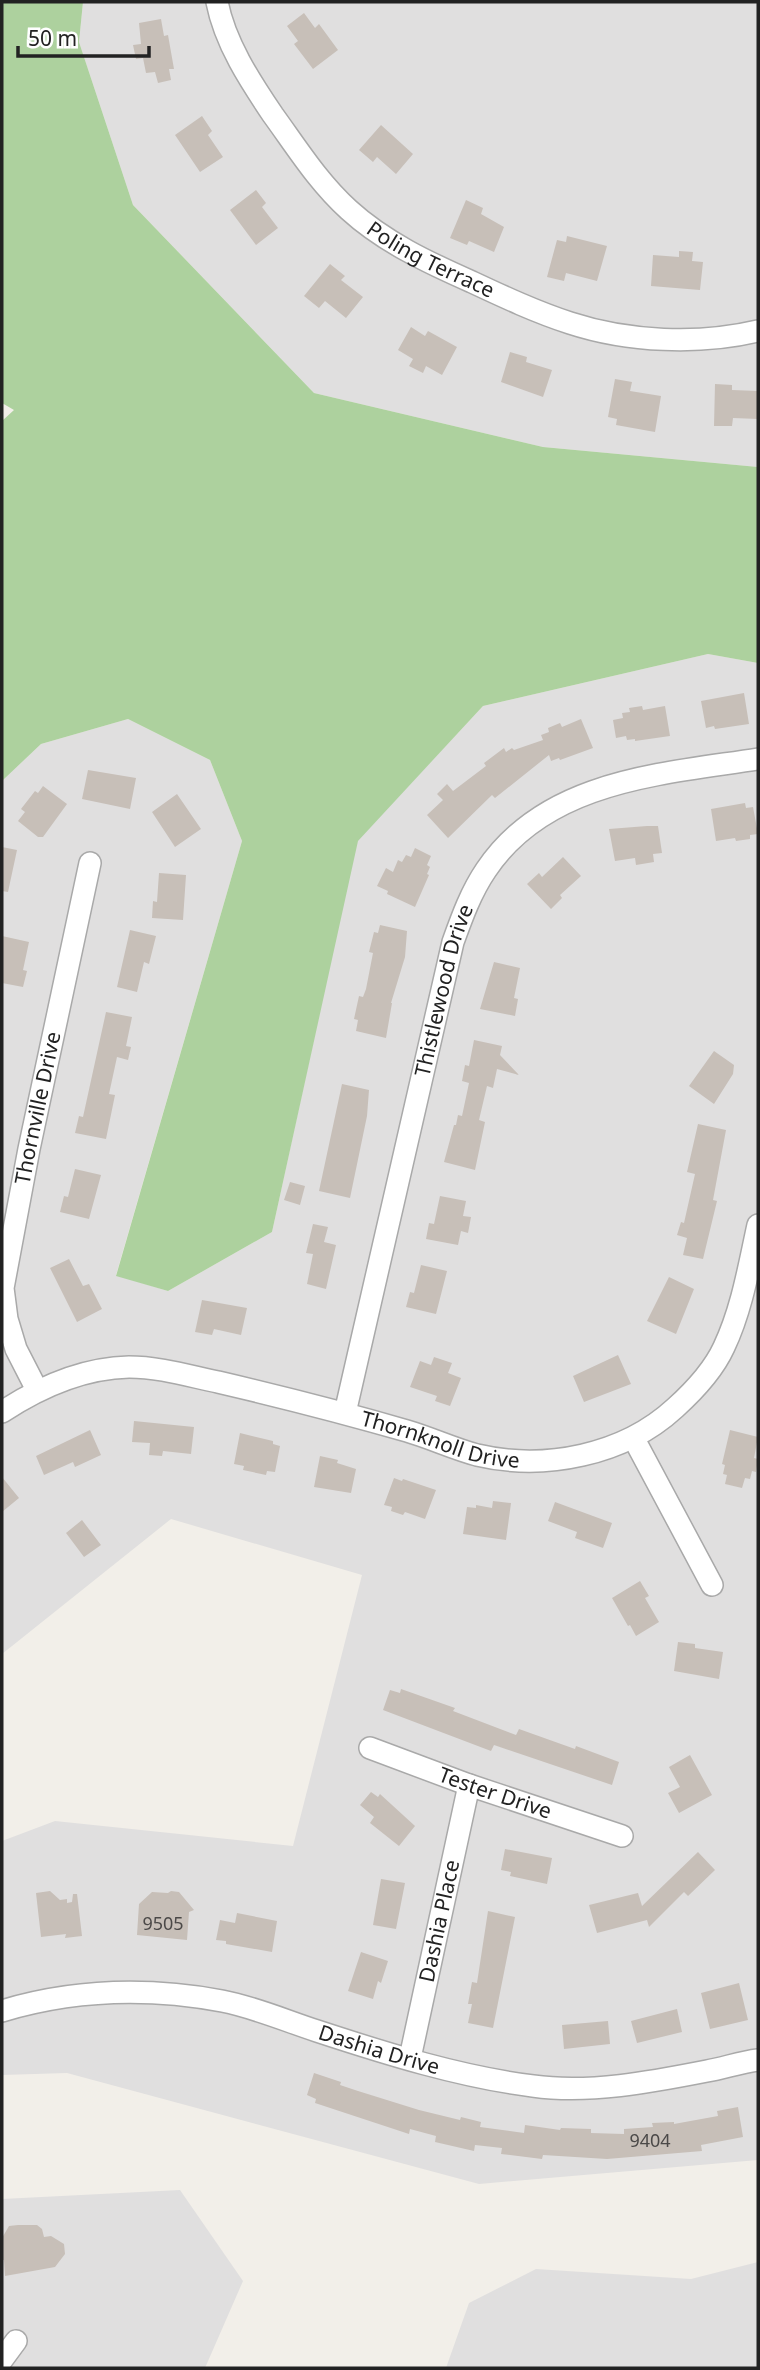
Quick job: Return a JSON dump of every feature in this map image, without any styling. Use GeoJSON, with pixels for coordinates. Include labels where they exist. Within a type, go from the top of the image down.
{"type":"FeatureCollection","features":[{"type":"Feature","properties":{"kind":"street","name":"Poling Terrace"},"geometry":{"type":"LineString","coordinates":[[217,2],[229,39],[247,73],[322,184],[351,212],[397,244],[445,270],[571,324],[601,331],[667,339],[715,338],[758,331]]}},
{"type":"Feature","properties":{"kind":"street","name":"Thistlewood Drive"},"geometry":{"type":"LineString","coordinates":[[345,1413],[453,942],[471,896],[487,868],[537,818],[561,803],[624,782],[758,759]]}},
{"type":"Feature","properties":{"kind":"street","name":"Thornville Drive"},"geometry":{"type":"LineString","coordinates":[[37,1390],[16,1349],[6,1320],[3,1288],[29,1149],[90,863]]}},
{"type":"Feature","properties":{"kind":"street","name":"Thornknoll Drive"},"geometry":{"type":"LineString","coordinates":[[2,1412],[37,1390],[71,1377],[94,1371],[131,1367],[177,1373],[345,1413],[475,1454],[537,1462],[581,1455],[634,1439],[663,1420],[711,1370],[724,1348],[735,1320],[758,1225]]}},
{"type":"Feature","properties":{"kind":"street"},"geometry":{"type":"LineString","coordinates":[[634,1439],[712,1585]]}},
{"type":"Feature","properties":{"kind":"street","name":"Tester Drive"},"geometry":{"type":"LineString","coordinates":[[370,1748],[469,1785],[622,1836]]}},
{"type":"Feature","properties":{"kind":"street","name":"Dashia Place"},"geometry":{"type":"LineString","coordinates":[[410,2058],[469,1785]]}},
{"type":"Feature","properties":{"kind":"street","name":"Dashia Drive"},"geometry":{"type":"LineString","coordinates":[[2,2011],[39,2000],[97,1992],[146,1992],[223,2001],[410,2058],[499,2081],[537,2087],[589,2087],[666,2079],[758,2060]]}},
{"type":"Feature","properties":{"kind":"street"},"geometry":{"type":"LineString","coordinates":[[2,2360],[16,2341]]}},
{"type":"Feature","properties":{"kind":"shaded area"},"geometry":{"type":"Polygon","coordinates":[[[83,2],[758,2],[758,467],[543,447],[314,393],[133,205],[79,42],[83,2]]]}},
{"type":"Feature","properties":{"kind":"shaded area"},"geometry":{"type":"Polygon","coordinates":[[[708,654],[758,663],[758,2160],[479,2184],[67,2073],[2,2075],[2,1841],[55,1821],[293,1846],[362,1575],[171,1519],[2,1654],[2,781],[41,744],[128,719],[210,760],[242,841],[116,1275],[168,1291],[272,1232],[357,841],[483,706],[708,654]]]}},
{"type":"Feature","properties":{"kind":"shaded area"},"geometry":{"type":"Polygon","coordinates":[[[180,2190],[243,2281],[205,2368],[2,2368],[2,2199],[180,2190]]]}},
{"type":"Feature","properties":{"kind":"shaded area"},"geometry":{"type":"Polygon","coordinates":[[[758,2262],[758,2368],[446,2368],[469,2303],[536,2269],[691,2279],[758,2262]]]}},
{"type":"Feature","properties":{"kind":"green space"},"geometry":{"type":"Polygon","coordinates":[[[2,2],[83,2],[79,42],[133,205],[314,393],[543,447],[758,467],[758,663],[708,654],[483,706],[358,841],[272,1232],[168,1291],[116,1276],[242,841],[210,760],[128,719],[41,744],[2,781],[2,421],[14,410],[2,403],[2,2]]]}},
{"type":"Feature","properties":{"kind":"building"},"geometry":{"type":"Polygon","coordinates":[[[304,13],[315,28],[319,24],[338,50],[313,69],[294,44],[298,41],[287,26],[304,13]]]}},
{"type":"Feature","properties":{"kind":"building"},"geometry":{"type":"Polygon","coordinates":[[[161,19],[164,36],[168,35],[174,69],[169,69],[171,80],[158,83],[155,72],[146,73],[143,58],[136,59],[133,45],[141,44],[139,23],[161,19]]]}},
{"type":"Feature","properties":{"kind":"building"},"geometry":{"type":"Polygon","coordinates":[[[202,116],[212,131],[208,135],[223,157],[200,172],[175,135],[202,116]]]}},
{"type":"Feature","properties":{"kind":"building"},"geometry":{"type":"Polygon","coordinates":[[[381,125],[413,154],[396,174],[377,157],[373,162],[359,150],[381,125]]]}},
{"type":"Feature","properties":{"kind":"building"},"geometry":{"type":"Polygon","coordinates":[[[256,190],[266,203],[262,207],[278,228],[256,245],[230,210],[256,190]]]}},
{"type":"Feature","properties":{"kind":"building"},"geometry":{"type":"Polygon","coordinates":[[[466,200],[483,208],[481,214],[504,227],[494,252],[469,241],[467,245],[450,238],[466,200]]]}},
{"type":"Feature","properties":{"kind":"building"},"geometry":{"type":"Polygon","coordinates":[[[567,236],[607,246],[597,281],[566,273],[564,281],[547,277],[557,240],[566,242],[567,236]]]}},
{"type":"Feature","properties":{"kind":"building"},"geometry":{"type":"Polygon","coordinates":[[[679,251],[693,252],[692,261],[703,262],[700,290],[651,286],[653,255],[679,257],[679,251]]]}},
{"type":"Feature","properties":{"kind":"building"},"geometry":{"type":"Polygon","coordinates":[[[330,264],[345,276],[341,280],[363,297],[346,318],[325,301],[319,308],[304,296],[330,264]]]}},
{"type":"Feature","properties":{"kind":"building"},"geometry":{"type":"Polygon","coordinates":[[[411,327],[425,336],[428,331],[457,347],[442,375],[426,366],[423,373],[409,366],[413,359],[398,350],[411,327]]]}},
{"type":"Feature","properties":{"kind":"building"},"geometry":{"type":"Polygon","coordinates":[[[510,352],[527,357],[526,362],[552,370],[543,397],[501,382],[510,352]]]}},
{"type":"Feature","properties":{"kind":"building"},"geometry":{"type":"Polygon","coordinates":[[[615,379],[632,382],[630,391],[661,396],[655,432],[616,425],[617,419],[608,417],[615,379]]]}},
{"type":"Feature","properties":{"kind":"building"},"geometry":{"type":"Polygon","coordinates":[[[715,384],[732,385],[732,390],[758,391],[758,419],[733,418],[732,426],[714,426],[715,384]]]}},
{"type":"Feature","properties":{"kind":"building"},"geometry":{"type":"Polygon","coordinates":[[[744,693],[749,724],[706,728],[701,701],[744,693]]]}},
{"type":"Feature","properties":{"kind":"building"},"geometry":{"type":"Polygon","coordinates":[[[642,706],[643,710],[665,706],[670,736],[635,741],[627,740],[626,736],[616,738],[613,720],[623,718],[622,713],[630,712],[629,708],[642,706]]]}},
{"type":"Feature","properties":{"kind":"building"},"geometry":{"type":"Polygon","coordinates":[[[581,719],[593,748],[560,760],[551,761],[549,755],[495,798],[492,795],[448,838],[427,815],[443,800],[437,794],[447,784],[453,791],[486,766],[484,763],[504,748],[506,752],[543,740],[541,735],[549,732],[548,728],[560,723],[562,727],[581,719]]]}},
{"type":"Feature","properties":{"kind":"building"},"geometry":{"type":"Polygon","coordinates":[[[88,770],[136,778],[130,809],[82,799],[88,770]]]}},
{"type":"Feature","properties":{"kind":"building"},"geometry":{"type":"Polygon","coordinates":[[[43,786],[67,804],[43,837],[38,837],[18,821],[25,812],[21,809],[35,791],[38,793],[43,786]]]}},
{"type":"Feature","properties":{"kind":"building"},"geometry":{"type":"Polygon","coordinates":[[[177,794],[201,829],[175,847],[152,812],[177,794]]]}},
{"type":"Feature","properties":{"kind":"building"},"geometry":{"type":"Polygon","coordinates":[[[745,803],[746,808],[753,807],[758,834],[750,835],[750,839],[716,841],[711,809],[745,803]]]}},
{"type":"Feature","properties":{"kind":"building"},"geometry":{"type":"Polygon","coordinates":[[[658,826],[662,853],[653,854],[654,862],[636,865],[635,858],[615,861],[609,829],[658,826]]]}},
{"type":"Feature","properties":{"kind":"building"},"geometry":{"type":"Polygon","coordinates":[[[2,847],[17,850],[8,892],[2,891],[2,847]]]}},
{"type":"Feature","properties":{"kind":"building"},"geometry":{"type":"Polygon","coordinates":[[[415,848],[431,856],[427,865],[430,867],[427,874],[429,875],[415,907],[387,894],[388,891],[377,886],[386,868],[393,872],[398,860],[402,862],[406,855],[411,857],[415,848]]]}},
{"type":"Feature","properties":{"kind":"building"},"geometry":{"type":"Polygon","coordinates":[[[563,857],[581,876],[560,895],[562,898],[551,909],[527,884],[539,873],[542,877],[563,857]]]}},
{"type":"Feature","properties":{"kind":"building"},"geometry":{"type":"Polygon","coordinates":[[[159,873],[186,875],[183,920],[152,918],[153,901],[157,902],[159,873]]]}},
{"type":"Feature","properties":{"kind":"building"},"geometry":{"type":"Polygon","coordinates":[[[380,925],[407,931],[405,957],[391,1003],[386,1038],[356,1031],[358,1020],[354,1019],[359,996],[363,997],[366,989],[373,953],[369,952],[374,932],[378,933],[380,925]]]}},
{"type":"Feature","properties":{"kind":"building"},"geometry":{"type":"Polygon","coordinates":[[[130,930],[156,936],[149,964],[144,962],[137,992],[117,987],[130,930]]]}},
{"type":"Feature","properties":{"kind":"building"},"geometry":{"type":"Polygon","coordinates":[[[2,936],[29,942],[23,970],[27,971],[23,987],[2,983],[2,936]]]}},
{"type":"Feature","properties":{"kind":"building"},"geometry":{"type":"Polygon","coordinates":[[[494,962],[520,968],[514,998],[518,999],[515,1016],[480,1009],[494,962]]]}},
{"type":"Feature","properties":{"kind":"building"},"geometry":{"type":"Polygon","coordinates":[[[106,1012],[132,1017],[126,1046],[131,1047],[128,1060],[117,1057],[109,1094],[115,1095],[106,1139],[75,1133],[79,1116],[83,1117],[106,1012]]]}},
{"type":"Feature","properties":{"kind":"building"},"geometry":{"type":"Polygon","coordinates":[[[474,1040],[502,1046],[500,1055],[519,1075],[497,1069],[493,1088],[487,1086],[479,1120],[485,1122],[475,1170],[444,1162],[454,1125],[458,1115],[462,1116],[469,1083],[462,1081],[465,1065],[469,1066],[474,1040]]]}},
{"type":"Feature","properties":{"kind":"building"},"geometry":{"type":"Polygon","coordinates":[[[714,1051],[734,1065],[733,1074],[714,1104],[689,1086],[714,1051]]]}},
{"type":"Feature","properties":{"kind":"building"},"geometry":{"type":"Polygon","coordinates":[[[342,1084],[369,1090],[367,1116],[350,1198],[319,1191],[342,1084]]]}},
{"type":"Feature","properties":{"kind":"building"},"geometry":{"type":"Polygon","coordinates":[[[698,1124],[726,1130],[713,1200],[717,1201],[703,1259],[683,1255],[687,1238],[677,1235],[681,1222],[684,1223],[695,1174],[687,1172],[698,1124]]]}},
{"type":"Feature","properties":{"kind":"building"},"geometry":{"type":"Polygon","coordinates":[[[75,1169],[101,1175],[89,1219],[60,1212],[64,1196],[68,1197],[75,1169]]]}},
{"type":"Feature","properties":{"kind":"building"},"geometry":{"type":"Polygon","coordinates":[[[290,1182],[305,1186],[300,1205],[284,1200],[290,1182]]]}},
{"type":"Feature","properties":{"kind":"building"},"geometry":{"type":"Polygon","coordinates":[[[440,1196],[466,1201],[463,1216],[471,1217],[468,1233],[461,1231],[458,1245],[426,1239],[429,1223],[434,1224],[440,1196]]]}},
{"type":"Feature","properties":{"kind":"building"},"geometry":{"type":"Polygon","coordinates":[[[313,1224],[328,1227],[324,1242],[336,1245],[326,1289],[307,1284],[313,1254],[306,1253],[313,1224]]]}},
{"type":"Feature","properties":{"kind":"building"},"geometry":{"type":"Polygon","coordinates":[[[69,1259],[83,1286],[89,1284],[102,1309],[77,1322],[50,1268],[69,1259]]]}},
{"type":"Feature","properties":{"kind":"building"},"geometry":{"type":"Polygon","coordinates":[[[421,1265],[447,1271],[436,1314],[406,1307],[410,1292],[414,1293],[421,1265]]]}},
{"type":"Feature","properties":{"kind":"building"},"geometry":{"type":"Polygon","coordinates":[[[669,1277],[694,1289],[676,1334],[647,1321],[669,1277]]]}},
{"type":"Feature","properties":{"kind":"building"},"geometry":{"type":"Polygon","coordinates":[[[202,1300],[247,1308],[241,1335],[214,1329],[212,1335],[195,1332],[202,1300]]]}},
{"type":"Feature","properties":{"kind":"building"},"geometry":{"type":"Polygon","coordinates":[[[618,1355],[631,1384],[584,1402],[573,1376],[618,1355]]]}},
{"type":"Feature","properties":{"kind":"building"},"geometry":{"type":"Polygon","coordinates":[[[434,1357],[452,1363],[448,1373],[461,1378],[450,1406],[435,1401],[437,1396],[410,1387],[420,1361],[431,1365],[434,1357]]]}},
{"type":"Feature","properties":{"kind":"building"},"geometry":{"type":"Polygon","coordinates":[[[134,1421],[194,1427],[191,1454],[163,1451],[162,1456],[149,1455],[150,1443],[132,1442],[134,1421]]]}},
{"type":"Feature","properties":{"kind":"building"},"geometry":{"type":"Polygon","coordinates":[[[90,1430],[101,1455],[75,1467],[73,1462],[44,1475],[36,1456],[90,1430]]]}},
{"type":"Feature","properties":{"kind":"building"},"geometry":{"type":"Polygon","coordinates":[[[730,1430],[758,1437],[754,1458],[758,1459],[756,1472],[752,1471],[750,1479],[745,1478],[742,1488],[725,1484],[727,1475],[723,1474],[725,1465],[722,1464],[730,1430]]]}},
{"type":"Feature","properties":{"kind":"building"},"geometry":{"type":"Polygon","coordinates":[[[240,1433],[273,1441],[273,1444],[280,1446],[275,1472],[267,1471],[266,1475],[243,1470],[244,1466],[234,1464],[240,1433]]]}},
{"type":"Feature","properties":{"kind":"building"},"geometry":{"type":"Polygon","coordinates":[[[320,1456],[338,1460],[337,1463],[356,1469],[351,1493],[314,1487],[320,1456]]]}},
{"type":"Feature","properties":{"kind":"building"},"geometry":{"type":"Polygon","coordinates":[[[2,1477],[19,1498],[2,1512],[2,1477]]]}},
{"type":"Feature","properties":{"kind":"building"},"geometry":{"type":"Polygon","coordinates":[[[394,1478],[436,1490],[425,1519],[405,1512],[403,1515],[391,1511],[392,1507],[384,1505],[394,1478]]]}},
{"type":"Feature","properties":{"kind":"building"},"geometry":{"type":"Polygon","coordinates":[[[493,1501],[511,1503],[506,1540],[463,1534],[467,1507],[476,1508],[476,1505],[492,1508],[493,1501]]]}},
{"type":"Feature","properties":{"kind":"building"},"geometry":{"type":"Polygon","coordinates":[[[555,1502],[612,1523],[603,1548],[575,1538],[577,1532],[548,1521],[555,1502]]]}},
{"type":"Feature","properties":{"kind":"building"},"geometry":{"type":"Polygon","coordinates":[[[82,1520],[101,1545],[84,1557],[66,1533],[82,1520]]]}},
{"type":"Feature","properties":{"kind":"building"},"geometry":{"type":"Polygon","coordinates":[[[640,1581],[649,1596],[645,1598],[659,1622],[636,1636],[612,1598],[640,1581]]]}},
{"type":"Feature","properties":{"kind":"building"},"geometry":{"type":"Polygon","coordinates":[[[678,1642],[695,1644],[695,1648],[723,1652],[719,1679],[674,1671],[678,1642]]]}},
{"type":"Feature","properties":{"kind":"building"},"geometry":{"type":"Polygon","coordinates":[[[401,1689],[455,1708],[453,1711],[516,1735],[519,1729],[619,1762],[612,1785],[494,1745],[491,1751],[383,1710],[390,1690],[400,1693],[401,1689]]]}},
{"type":"Feature","properties":{"kind":"building"},"geometry":{"type":"Polygon","coordinates":[[[690,1755],[712,1795],[679,1813],[668,1793],[680,1787],[669,1767],[690,1755]]]}},
{"type":"Feature","properties":{"kind":"building"},"geometry":{"type":"Polygon","coordinates":[[[371,1792],[378,1797],[380,1794],[415,1826],[399,1846],[370,1823],[374,1817],[360,1805],[371,1792]]]}},
{"type":"Feature","properties":{"kind":"building"},"geometry":{"type":"Polygon","coordinates":[[[505,1849],[552,1858],[547,1884],[510,1876],[511,1872],[501,1870],[505,1849]]]}},
{"type":"Feature","properties":{"kind":"building"},"geometry":{"type":"Polygon","coordinates":[[[698,1852],[715,1870],[688,1896],[684,1892],[649,1927],[647,1920],[597,1933],[589,1905],[638,1893],[642,1906],[698,1852]]]}},
{"type":"Feature","properties":{"kind":"building"},"geometry":{"type":"Polygon","coordinates":[[[381,1879],[405,1883],[396,1929],[373,1925],[381,1879]]]}},
{"type":"Feature","properties":{"kind":"building"},"geometry":{"type":"Polygon","coordinates":[[[50,1891],[60,1900],[67,1899],[67,1903],[72,1902],[73,1894],[77,1894],[82,1936],[65,1938],[66,1934],[41,1937],[36,1893],[50,1891]]]}},
{"type":"Feature","properties":{"kind":"building"},"geometry":{"type":"Polygon","coordinates":[[[152,1892],[179,1892],[194,1910],[189,1912],[187,1940],[137,1935],[139,1904],[152,1892]]]}},
{"type":"Feature","properties":{"kind":"building"},"geometry":{"type":"Polygon","coordinates":[[[488,1911],[515,1917],[493,2028],[468,2023],[472,2004],[468,2004],[472,1982],[477,1983],[488,1911]]]}},
{"type":"Feature","properties":{"kind":"building"},"geometry":{"type":"Polygon","coordinates":[[[237,1913],[277,1921],[272,1952],[216,1940],[220,1920],[235,1923],[237,1913]]]}},
{"type":"Feature","properties":{"kind":"building"},"geometry":{"type":"Polygon","coordinates":[[[361,1952],[388,1961],[373,1999],[348,1991],[361,1952]]]}},
{"type":"Feature","properties":{"kind":"building"},"geometry":{"type":"Polygon","coordinates":[[[739,1983],[748,2020],[710,2029],[701,1993],[739,1983]]]}},
{"type":"Feature","properties":{"kind":"building"},"geometry":{"type":"Polygon","coordinates":[[[677,2009],[682,2032],[637,2043],[631,2021],[677,2009]]]}},
{"type":"Feature","properties":{"kind":"building"},"geometry":{"type":"Polygon","coordinates":[[[608,2021],[610,2044],[564,2049],[562,2025],[608,2021]]]}},
{"type":"Feature","properties":{"kind":"building"},"geometry":{"type":"Polygon","coordinates":[[[314,2073],[341,2082],[340,2085],[419,2110],[481,2122],[480,2127],[524,2133],[525,2125],[624,2134],[624,2129],[653,2127],[652,2123],[674,2124],[718,2116],[717,2111],[738,2107],[743,2137],[701,2145],[702,2151],[607,2159],[543,2155],[542,2159],[501,2154],[502,2148],[475,2145],[474,2151],[435,2142],[436,2136],[410,2129],[409,2134],[315,2103],[316,2099],[307,2095],[314,2073]]]}},
{"type":"Feature","properties":{"kind":"building"},"geometry":{"type":"Polygon","coordinates":[[[37,2225],[42,2229],[44,2237],[51,2236],[64,2244],[65,2254],[55,2267],[5,2276],[2,2238],[9,2226],[37,2225]]]}}]}
